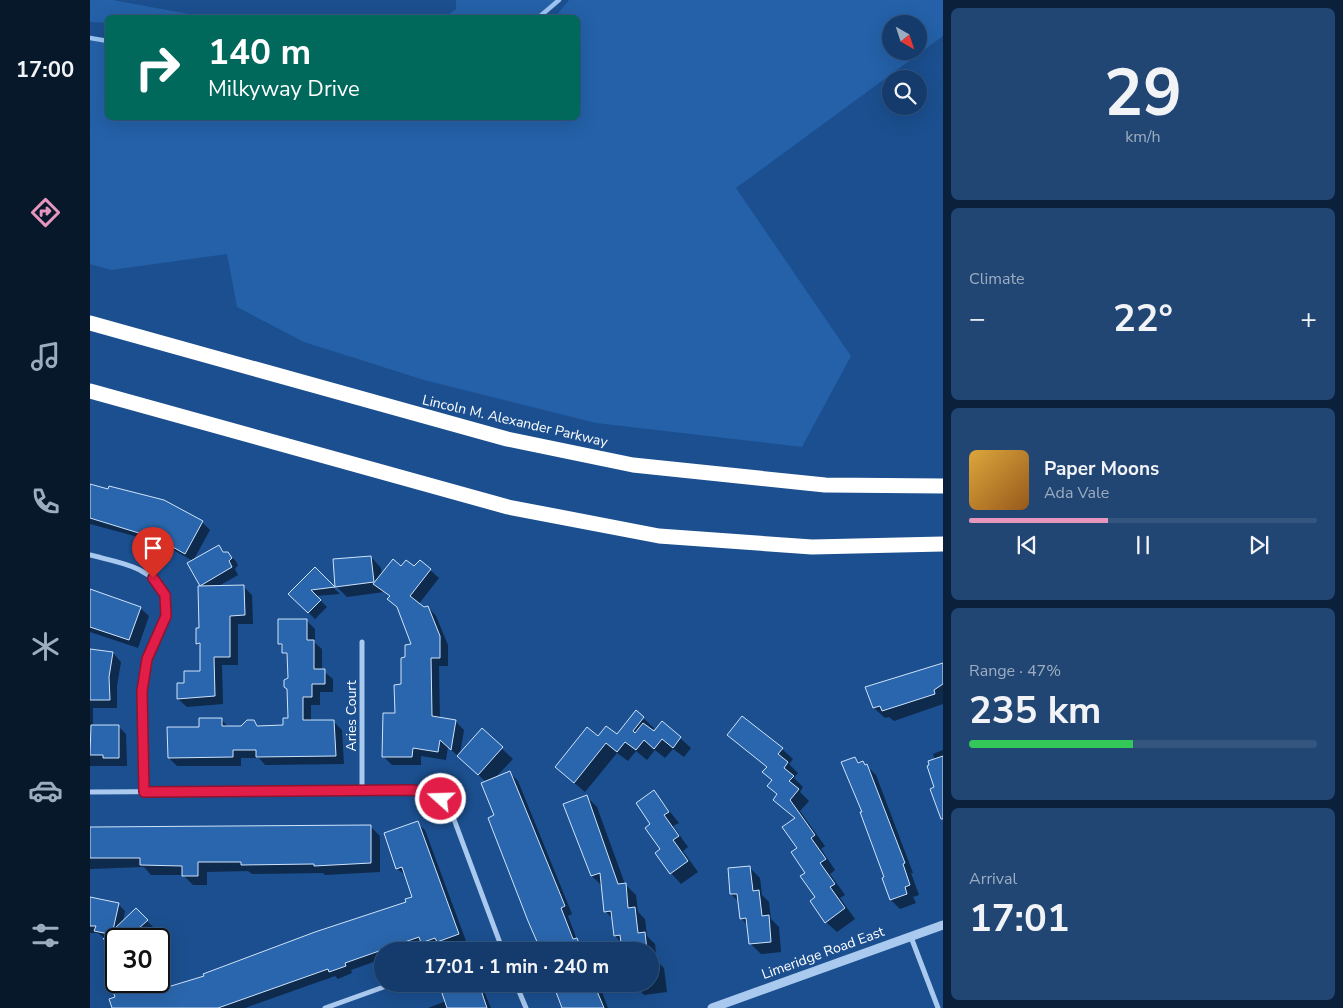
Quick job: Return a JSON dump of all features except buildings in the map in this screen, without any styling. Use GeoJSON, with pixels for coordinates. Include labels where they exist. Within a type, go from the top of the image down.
{"type":"FeatureCollection","features":[{"type":"Feature","properties":{"kind":"highway","name":"Lincoln M. Alexander Parkway"},"geometry":{"type":"LineString","coordinates":[[90,323],[507,439],[633,465],[825,485],[943,486]]}},
{"type":"Feature","properties":{"kind":"highway"},"geometry":{"type":"LineString","coordinates":[[90,391],[508,507],[659,536],[812,548],[943,544]]}},
{"type":"Feature","properties":{"kind":"street"},"geometry":{"type":"LineString","coordinates":[[90,555],[133,567],[153,578],[165,595],[166,616],[147,659],[142,691],[144,792]]}},
{"type":"Feature","properties":{"kind":"street","name":"Aries Court"},"geometry":{"type":"LineString","coordinates":[[362,642],[362,790]]}},
{"type":"Feature","properties":{"kind":"street"},"geometry":{"type":"LineString","coordinates":[[90,792],[412,790],[433,793],[449,806],[499,942]]}},
{"type":"Feature","properties":{"kind":"street","name":"Limeridge Road East"},"geometry":{"type":"LineString","coordinates":[[712,1008],[943,925]]}},
{"type":"Feature","properties":{"kind":"street"},"geometry":{"type":"LineString","coordinates":[[911,937],[938,1008]]}},
{"type":"Feature","properties":{"kind":"street"},"geometry":{"type":"LineString","coordinates":[[325,1008],[374,990]]}},
{"type":"Feature","properties":{"kind":"street"},"geometry":{"type":"LineString","coordinates":[[519,992],[526,1008]]}},
{"type":"Feature","properties":{"kind":"shaded area"},"geometry":{"type":"Polygon","coordinates":[[[90,0],[113,0],[194,15],[105,15],[105,23],[90,22],[90,0]]]}},
{"type":"Feature","properties":{"kind":"shaded area"},"geometry":{"type":"Polygon","coordinates":[[[456,0],[559,0],[540,15],[448,15],[456,9],[456,0]]]}},
{"type":"Feature","properties":{"kind":"shaded area"},"geometry":{"type":"Polygon","coordinates":[[[569,0],[943,0],[943,36],[928,47],[928,15],[882,15],[882,60],[910,60],[897,70],[882,70],[882,81],[736,188],[851,356],[802,447],[596,423],[424,380],[304,342],[237,307],[227,254],[111,270],[90,264],[90,38],[105,41],[105,120],[580,120],[580,15],[557,15],[569,0]]]}},
{"type":"Feature","properties":{"kind":"waterway"},"geometry":{"type":"LineString","coordinates":[[542,15],[559,0]]}},
{"type":"Feature","properties":{"kind":"waterway"},"geometry":{"type":"LineString","coordinates":[[90,38],[105,40]]}},
{"type":"Feature","properties":{"kind":"route"},"geometry":{"type":"LineString","coordinates":[[153,578],[165,595],[166,616],[158,630],[147,659],[142,691],[144,792],[412,790],[433,793],[441,799]]}}]}
